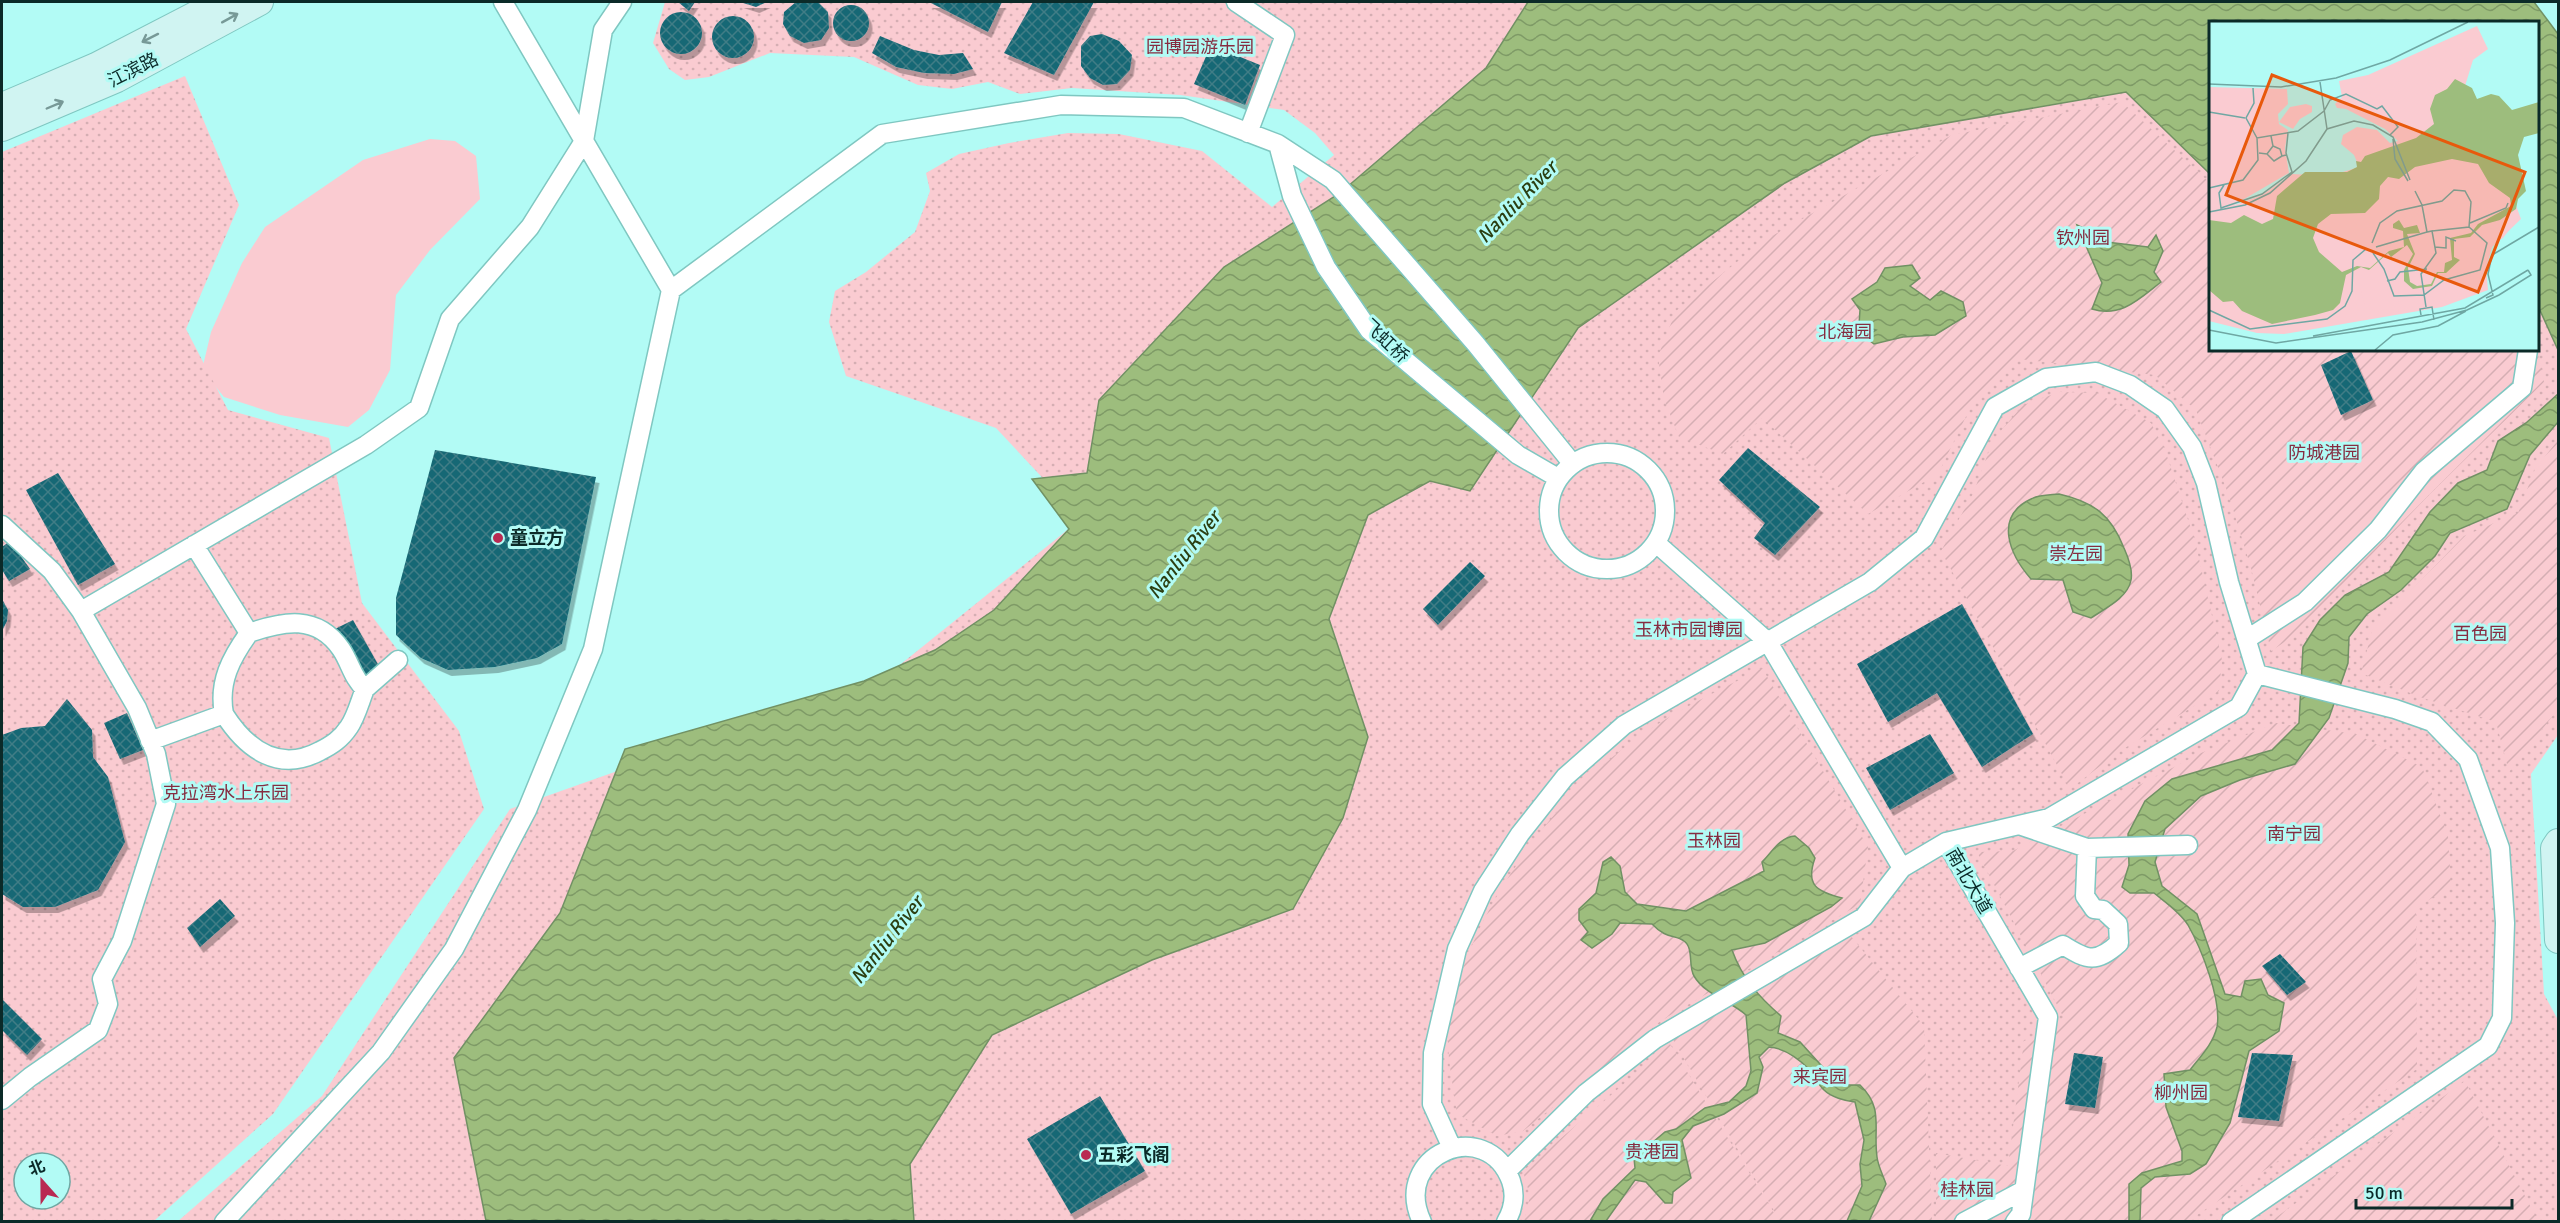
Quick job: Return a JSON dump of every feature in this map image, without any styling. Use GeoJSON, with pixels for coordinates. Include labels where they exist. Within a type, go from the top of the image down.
{"type":"FeatureCollection","features":[{"type":"Feature","properties":{"kind":"main road","name":"江滨路"},"geometry":{"type":"LineString","coordinates":[[2,106],[96,66],[220,2]]}},
{"type":"Feature","properties":{"kind":"main road","name":"江滨路"},"geometry":{"type":"LineString","coordinates":[[2,128],[117,79],[260,2]]}},
{"type":"Feature","properties":{"kind":"main road"},"geometry":{"type":"LineString","coordinates":[[2559,842],[2554,848],[2559,940]]}},
{"type":"Feature","properties":{"kind":"street"},"geometry":{"type":"LineString","coordinates":[[503,2],[670,290]]}},
{"type":"Feature","properties":{"kind":"street"},"geometry":{"type":"LineString","coordinates":[[81,611],[366,445],[419,408],[450,319],[530,227],[584,141],[603,30],[622,2]]}},
{"type":"Feature","properties":{"kind":"street"},"geometry":{"type":"LineString","coordinates":[[1236,2],[1285,35],[1248,133]]}},
{"type":"Feature","properties":{"kind":"street"},"geometry":{"type":"LineString","coordinates":[[224,1221],[381,1052],[454,949],[527,810],[593,649],[670,290],[882,134],[1061,105],[1184,108],[1278,144],[1333,180],[1474,343],[1572,464]]}},
{"type":"Feature","properties":{"kind":"street","name":"飞虹桥"},"geometry":{"type":"LineString","coordinates":[[1278,144],[1292,196],[1326,267],[1369,330],[1518,455],[1558,478]]}},
{"type":"Feature","properties":{"kind":"street"},"geometry":{"type":"LineString","coordinates":[[2247,639],[2305,602],[2378,531],[2424,471],[2522,388],[2528,351]]}},
{"type":"Feature","properties":{"kind":"street"},"geometry":{"type":"LineString","coordinates":[[1452,1148],[1432,1104],[1432,1053],[1457,949],[1483,891],[1526,826],[1565,777],[1624,726],[1870,582],[1924,538],[1995,407],[2046,378],[2096,372],[2130,385],[2165,410],[2192,447],[2206,483],[2229,582],[2257,674],[2240,707],[2049,818],[1946,842]]}},
{"type":"Feature","properties":{"kind":"street"},"geometry":{"type":"LineString","coordinates":[[1611,452],[1630,457],[1647,468],[1659,484],[1665,504],[1664,524],[1656,543],[1644,556],[1628,566],[1609,569],[1591,567],[1574,560],[1560,547],[1549,522],[1550,495],[1558,478],[1572,464],[1590,455],[1611,452]]}},
{"type":"Feature","properties":{"kind":"street"},"geometry":{"type":"LineString","coordinates":[[2,525],[52,571],[81,611],[137,708],[156,754],[166,804],[122,941],[102,979],[108,1004],[98,1030],[30,1077],[2,1100]]}},
{"type":"Feature","properties":{"kind":"street"},"geometry":{"type":"LineString","coordinates":[[1507,1171],[1586,1093],[1655,1039],[1864,917],[1902,868],[1768,642],[1656,543]]}},
{"type":"Feature","properties":{"kind":"street"},"geometry":{"type":"LineString","coordinates":[[194,545],[249,633]]}},
{"type":"Feature","properties":{"kind":"street"},"geometry":{"type":"LineString","coordinates":[[365,689],[340,648],[322,631],[299,622],[275,624],[249,633],[232,657],[225,676],[221,698],[224,714],[236,734],[261,752],[285,762],[306,758],[337,741],[350,726],[365,689],[398,660]]}},
{"type":"Feature","properties":{"kind":"street"},"geometry":{"type":"LineString","coordinates":[[2231,1221],[2488,1046],[2502,1018],[2505,923],[2500,848],[2468,759],[2432,722],[2395,709],[2257,674]]}},
{"type":"Feature","properties":{"kind":"street"},"geometry":{"type":"LineString","coordinates":[[150,741],[224,714]]}},
{"type":"Feature","properties":{"kind":"street"},"geometry":{"type":"LineString","coordinates":[[2019,825],[2087,848],[2188,845]]}},
{"type":"Feature","properties":{"kind":"street","name":"南北大道"},"geometry":{"type":"LineString","coordinates":[[1902,868],[1946,842],[2048,1017],[2021,1214],[2015,1221]]}},
{"type":"Feature","properties":{"kind":"street"},"geometry":{"type":"LineString","coordinates":[[2019,968],[2063,945],[2084,959],[2105,956],[2119,943],[2118,924],[2103,910],[2094,909],[2085,896],[2087,848]]}},
{"type":"Feature","properties":{"kind":"street"},"geometry":{"type":"LineString","coordinates":[[1422,1221],[1416,1209],[1414,1194],[1418,1178],[1426,1164],[1438,1154],[1452,1148],[1468,1147],[1484,1151],[1497,1159],[1507,1171],[1513,1187],[1513,1204],[1506,1221]]}},
{"type":"Feature","properties":{"kind":"street"},"geometry":{"type":"LineString","coordinates":[[1964,1221],[2024,1190]]}},
{"type":"Feature","properties":{"kind":"green space","name":"玉林市园博园"},"geometry":{"type":"Polygon","coordinates":[[[665,2],[2235,2],[2209,21],[2209,351],[2539,351],[2539,264],[2558,282],[2558,735],[2531,774],[2544,994],[2558,1020],[2558,1221],[177,1222],[322,1096],[510,809],[657,757],[860,697],[1081,519],[996,428],[846,376],[829,322],[835,291],[866,272],[915,232],[930,191],[926,173],[959,154],[1009,143],[1068,133],[1119,134],[1202,151],[1272,207],[1334,155],[1315,133],[1284,110],[1180,95],[1072,88],[1020,94],[988,82],[952,89],[918,85],[854,57],[770,53],[709,77],[685,80],[669,69],[653,43],[665,2]]]}},
{"type":"Feature","properties":{"kind":"green space","name":"克拉湾水上乐园"},"geometry":{"type":"Polygon","coordinates":[[[185,76],[239,205],[186,329],[228,410],[329,438],[362,603],[459,731],[484,809],[273,1114],[154,1221],[2,1222],[2,152],[185,76]]]}},
{"type":"Feature","properties":{"kind":"green space"},"geometry":{"type":"Polygon","coordinates":[[[2122,102],[2209,182],[2209,351],[2537,351],[2544,382],[2430,494],[2292,637],[2271,651],[2251,568],[2229,496],[2196,410],[2155,375],[2019,359],[1974,400],[1938,474],[1868,514],[1762,418],[1723,454],[1679,437],[1664,399],[1658,356],[1676,311],[1763,241],[1952,135],[2122,102]]]}},
{"type":"Feature","properties":{"kind":"green space"},"geometry":{"type":"Polygon","coordinates":[[[430,139],[455,141],[476,156],[480,199],[430,250],[396,295],[390,370],[369,410],[348,427],[280,415],[224,397],[202,370],[211,332],[242,263],[265,227],[363,160],[430,139]]]}},
{"type":"Feature","properties":{"kind":"green space","name":"崇左园"},"geometry":{"type":"Polygon","coordinates":[[[2060,392],[2097,393],[2151,423],[2165,450],[2195,541],[2222,660],[2219,691],[2120,751],[2070,789],[1941,551],[1973,494],[1993,440],[2023,405],[2060,392]]]}},
{"type":"Feature","properties":{"kind":"green space","name":"百色园"},"geometry":{"type":"Polygon","coordinates":[[[2558,440],[2558,709],[2509,772],[2496,722],[2420,697],[2361,673],[2372,631],[2464,536],[2518,513],[2535,469],[2558,440]]]}},
{"type":"Feature","properties":{"kind":"green space","name":"玉林园"},"geometry":{"type":"Polygon","coordinates":[[[1762,668],[1868,847],[1860,904],[1662,1020],[1523,1131],[1497,1136],[1457,1114],[1448,1043],[1454,999],[1464,965],[1478,932],[1494,901],[1527,849],[1565,802],[1608,761],[1632,742],[1683,709],[1762,668]]]}},
{"type":"Feature","properties":{"kind":"green space"},"geometry":{"type":"Polygon","coordinates":[[[2276,723],[2356,734],[2422,767],[2448,836],[2451,886],[2416,908],[2417,1069],[2188,1221],[1936,1221],[1936,1153],[2008,1166],[2024,1041],[2066,1022],[1977,852],[2013,851],[2201,753],[2276,723]]]}},
{"type":"Feature","properties":{"kind":"green space","name":"来宾园"},"geometry":{"type":"Polygon","coordinates":[[[1850,935],[1924,1026],[1932,1221],[1780,1221],[1672,1038],[1850,935]]]}},
{"type":"Feature","properties":{"kind":"green space","name":"贵港园"},"geometry":{"type":"Polygon","coordinates":[[[1670,1044],[1779,1221],[1524,1221],[1530,1196],[1523,1171],[1670,1044]]]}},
{"type":"Feature","properties":{"kind":"green space"},"geometry":{"type":"Polygon","coordinates":[[[2465,1081],[2538,1221],[2271,1221],[2465,1081]]]}},
{"type":"Feature","properties":{"kind":"water","name":"Nanliu River"},"geometry":{"type":"Polygon","coordinates":[[[1528,2],[2534,2],[2558,34],[2558,350],[2539,308],[2539,21],[2209,21],[2209,173],[2126,92],[1871,136],[1785,183],[1578,328],[1470,491],[1430,481],[1368,515],[1329,619],[1368,737],[1343,818],[1293,909],[1152,960],[992,1035],[910,1164],[914,1221],[486,1221],[454,1058],[560,913],[625,749],[864,681],[935,650],[994,610],[1069,529],[1032,479],[1087,473],[1099,400],[1224,267],[1340,193],[1486,68],[1528,2]]]}},
{"type":"Feature","properties":{"kind":"water"},"geometry":{"type":"Polygon","coordinates":[[[2077,225],[2095,234],[2098,241],[2148,247],[2156,235],[2163,251],[2154,272],[2161,282],[2121,309],[2102,311],[2092,309],[2102,283],[2077,225]]]}},
{"type":"Feature","properties":{"kind":"water"},"geometry":{"type":"Polygon","coordinates":[[[1912,265],[1920,278],[1910,286],[1930,300],[1941,291],[1963,302],[1966,316],[1935,335],[1903,337],[1874,344],[1865,337],[1876,330],[1859,325],[1860,310],[1852,299],[1877,282],[1885,268],[1912,265]]]}},
{"type":"Feature","properties":{"kind":"water"},"geometry":{"type":"Polygon","coordinates":[[[2558,394],[2558,422],[2530,455],[2507,509],[2450,533],[2435,556],[2401,590],[2367,614],[2349,637],[2348,663],[2329,718],[2295,764],[2240,780],[2201,796],[2165,829],[2155,862],[2162,886],[2197,914],[2225,994],[2241,997],[2245,981],[2261,979],[2268,995],[2284,1003],[2279,1031],[2249,1051],[2230,1123],[2206,1164],[2190,1174],[2155,1177],[2141,1188],[2140,1221],[2129,1221],[2129,1184],[2142,1173],[2182,1161],[2182,1151],[2166,1107],[2164,1074],[2190,1070],[2212,1039],[2217,1027],[2218,1016],[2209,974],[2199,947],[2185,920],[2154,893],[2130,893],[2122,887],[2129,865],[2128,834],[2145,801],[2172,779],[2272,750],[2299,723],[2303,647],[2320,620],[2345,595],[2389,572],[2430,512],[2458,483],[2487,470],[2498,441],[2526,423],[2558,394]]]}},
{"type":"Feature","properties":{"kind":"water"},"geometry":{"type":"Polygon","coordinates":[[[2059,494],[2082,501],[2100,512],[2119,537],[2130,564],[2131,580],[2125,592],[2115,602],[2091,618],[2073,612],[2063,580],[2031,579],[2017,559],[2009,537],[2012,516],[2019,507],[2034,498],[2059,494]]]}},
{"type":"Feature","properties":{"kind":"water"},"geometry":{"type":"Polygon","coordinates":[[[1795,836],[1809,848],[1815,858],[1811,875],[1815,886],[1826,893],[1842,898],[1831,907],[1765,943],[1732,950],[1752,986],[1781,1016],[1778,1033],[1800,1042],[1839,1085],[1860,1085],[1872,1102],[1876,1118],[1878,1160],[1886,1184],[1869,1221],[1847,1221],[1862,1186],[1860,1164],[1864,1140],[1855,1102],[1838,1098],[1827,1092],[1801,1062],[1786,1052],[1769,1047],[1759,1057],[1763,1067],[1757,1093],[1724,1114],[1693,1126],[1682,1140],[1691,1178],[1673,1192],[1672,1203],[1665,1203],[1646,1182],[1635,1180],[1606,1221],[1590,1221],[1603,1199],[1635,1168],[1634,1158],[1665,1132],[1676,1129],[1705,1108],[1729,1102],[1746,1086],[1751,1071],[1746,1015],[1699,983],[1692,972],[1689,948],[1684,941],[1666,935],[1652,924],[1620,923],[1612,934],[1592,948],[1581,940],[1588,932],[1579,920],[1579,909],[1596,893],[1603,862],[1611,857],[1620,866],[1625,892],[1637,904],[1686,911],[1764,871],[1762,862],[1781,842],[1795,836]]]}},
{"type":"Feature","properties":{"kind":"building"},"geometry":{"type":"Polygon","coordinates":[[[678,2],[695,2],[689,11],[678,2]]]}},
{"type":"Feature","properties":{"kind":"building"},"geometry":{"type":"Polygon","coordinates":[[[740,2],[767,2],[756,7],[740,2]]]}},
{"type":"Feature","properties":{"kind":"building"},"geometry":{"type":"Polygon","coordinates":[[[796,2],[818,2],[828,12],[829,28],[821,40],[804,43],[790,36],[783,24],[784,12],[796,2]]]}},
{"type":"Feature","properties":{"kind":"building"},"geometry":{"type":"Polygon","coordinates":[[[929,2],[1002,2],[988,32],[929,2]]]}},
{"type":"Feature","properties":{"kind":"building"},"geometry":{"type":"Polygon","coordinates":[[[1033,2],[1094,2],[1054,75],[1004,53],[1033,2]]]}},
{"type":"Feature","properties":{"kind":"building"},"geometry":{"type":"Polygon","coordinates":[[[851,5],[864,10],[869,23],[864,36],[851,41],[838,36],[833,23],[838,10],[851,5]]]}},
{"type":"Feature","properties":{"kind":"building"},"geometry":{"type":"Polygon","coordinates":[[[681,12],[696,18],[702,33],[696,48],[681,54],[666,48],[660,33],[666,18],[681,12]]]}},
{"type":"Feature","properties":{"kind":"building"},"geometry":{"type":"Polygon","coordinates":[[[733,16],[741,17],[748,22],[753,29],[753,45],[748,52],[741,57],[733,58],[725,57],[718,52],[713,45],[712,37],[713,29],[718,22],[725,17],[733,16]]]}},
{"type":"Feature","properties":{"kind":"building"},"geometry":{"type":"Polygon","coordinates":[[[1102,34],[1119,41],[1132,55],[1130,70],[1117,84],[1103,85],[1090,78],[1081,66],[1081,46],[1090,36],[1102,34]]]}},
{"type":"Feature","properties":{"kind":"building"},"geometry":{"type":"Polygon","coordinates":[[[880,36],[914,50],[939,55],[963,53],[973,69],[954,74],[924,73],[896,67],[872,53],[880,36]]]}},
{"type":"Feature","properties":{"kind":"building"},"geometry":{"type":"Polygon","coordinates":[[[1211,45],[1260,65],[1245,105],[1194,84],[1211,45]]]}},
{"type":"Feature","properties":{"kind":"building"},"geometry":{"type":"Polygon","coordinates":[[[2351,351],[2373,400],[2341,415],[2321,365],[2351,351]]]}},
{"type":"Feature","properties":{"kind":"building"},"geometry":{"type":"Polygon","coordinates":[[[1748,448],[1820,507],[1775,555],[1754,538],[1765,523],[1719,480],[1748,448]]]}},
{"type":"Feature","properties":{"kind":"building","name":"童立方"},"geometry":{"type":"Polygon","coordinates":[[[435,450],[596,477],[562,644],[537,658],[495,667],[448,670],[421,658],[396,635],[396,598],[435,450]]]}},
{"type":"Feature","properties":{"kind":"building"},"geometry":{"type":"Polygon","coordinates":[[[58,473],[115,564],[78,585],[26,490],[58,473]]]}},
{"type":"Feature","properties":{"kind":"building"},"geometry":{"type":"Polygon","coordinates":[[[10,541],[30,569],[9,581],[2,570],[2,547],[10,541]]]}},
{"type":"Feature","properties":{"kind":"building"},"geometry":{"type":"Polygon","coordinates":[[[1470,562],[1485,576],[1438,625],[1423,609],[1470,562]]]}},
{"type":"Feature","properties":{"kind":"building"},"geometry":{"type":"Polygon","coordinates":[[[2,599],[8,610],[7,621],[2,631],[2,599]]]}},
{"type":"Feature","properties":{"kind":"building"},"geometry":{"type":"Polygon","coordinates":[[[1962,604],[2033,734],[1982,767],[1937,693],[1888,722],[1857,664],[1962,604]]]}},
{"type":"Feature","properties":{"kind":"building"},"geometry":{"type":"Polygon","coordinates":[[[353,620],[380,668],[360,680],[335,629],[353,620]]]}},
{"type":"Feature","properties":{"kind":"building"},"geometry":{"type":"Polygon","coordinates":[[[67,699],[92,730],[93,757],[108,777],[125,842],[98,890],[55,907],[23,907],[2,894],[2,735],[21,728],[45,726],[67,699]]]}},
{"type":"Feature","properties":{"kind":"building"},"geometry":{"type":"Polygon","coordinates":[[[127,713],[143,750],[120,759],[104,723],[127,713]]]}},
{"type":"Feature","properties":{"kind":"building"},"geometry":{"type":"Polygon","coordinates":[[[1930,734],[1954,773],[1890,810],[1866,768],[1930,734]]]}},
{"type":"Feature","properties":{"kind":"building"},"geometry":{"type":"Polygon","coordinates":[[[220,899],[235,916],[200,947],[187,928],[220,899]]]}},
{"type":"Feature","properties":{"kind":"building"},"geometry":{"type":"Polygon","coordinates":[[[2280,954],[2306,982],[2287,995],[2262,966],[2280,954]]]}},
{"type":"Feature","properties":{"kind":"building"},"geometry":{"type":"Polygon","coordinates":[[[2,999],[42,1039],[27,1055],[2,1030],[2,999]]]}},
{"type":"Feature","properties":{"kind":"building"},"geometry":{"type":"Polygon","coordinates":[[[2074,1053],[2103,1057],[2095,1108],[2065,1104],[2074,1053]]]}},
{"type":"Feature","properties":{"kind":"building"},"geometry":{"type":"Polygon","coordinates":[[[2252,1053],[2293,1055],[2279,1121],[2238,1117],[2252,1053]]]}},
{"type":"Feature","properties":{"kind":"building","name":"五彩飞阁"},"geometry":{"type":"Polygon","coordinates":[[[1100,1096],[1145,1171],[1071,1214],[1027,1139],[1100,1096]]]}},
{"type":"Feature","properties":{"kind":"place","name":"童立方"},"geometry":{"type":"Point","coordinates":[498,538]}},
{"type":"Feature","properties":{"kind":"place","name":"五彩飞阁"},"geometry":{"type":"Point","coordinates":[1086,1155]}},
{"type":"Feature","properties":{"kind":"park label","name":"园博园游乐园"},"geometry":{"type":"Point","coordinates":[1200,47]}},
{"type":"Feature","properties":{"kind":"park label","name":"钦州园"},"geometry":{"type":"Point","coordinates":[2083,238]}},
{"type":"Feature","properties":{"kind":"park label","name":"北海园"},"geometry":{"type":"Point","coordinates":[1845,332]}},
{"type":"Feature","properties":{"kind":"park label","name":"防城港园"},"geometry":{"type":"Point","coordinates":[2324,453]}},
{"type":"Feature","properties":{"kind":"park label","name":"南宁园"},"geometry":{"type":"Point","coordinates":[2294,834]}},
{"type":"Feature","properties":{"kind":"park label","name":"柳州园"},"geometry":{"type":"Point","coordinates":[2181,1093]}},
{"type":"Feature","properties":{"kind":"park label","name":"桂林园"},"geometry":{"type":"Point","coordinates":[1967,1190]}}]}
